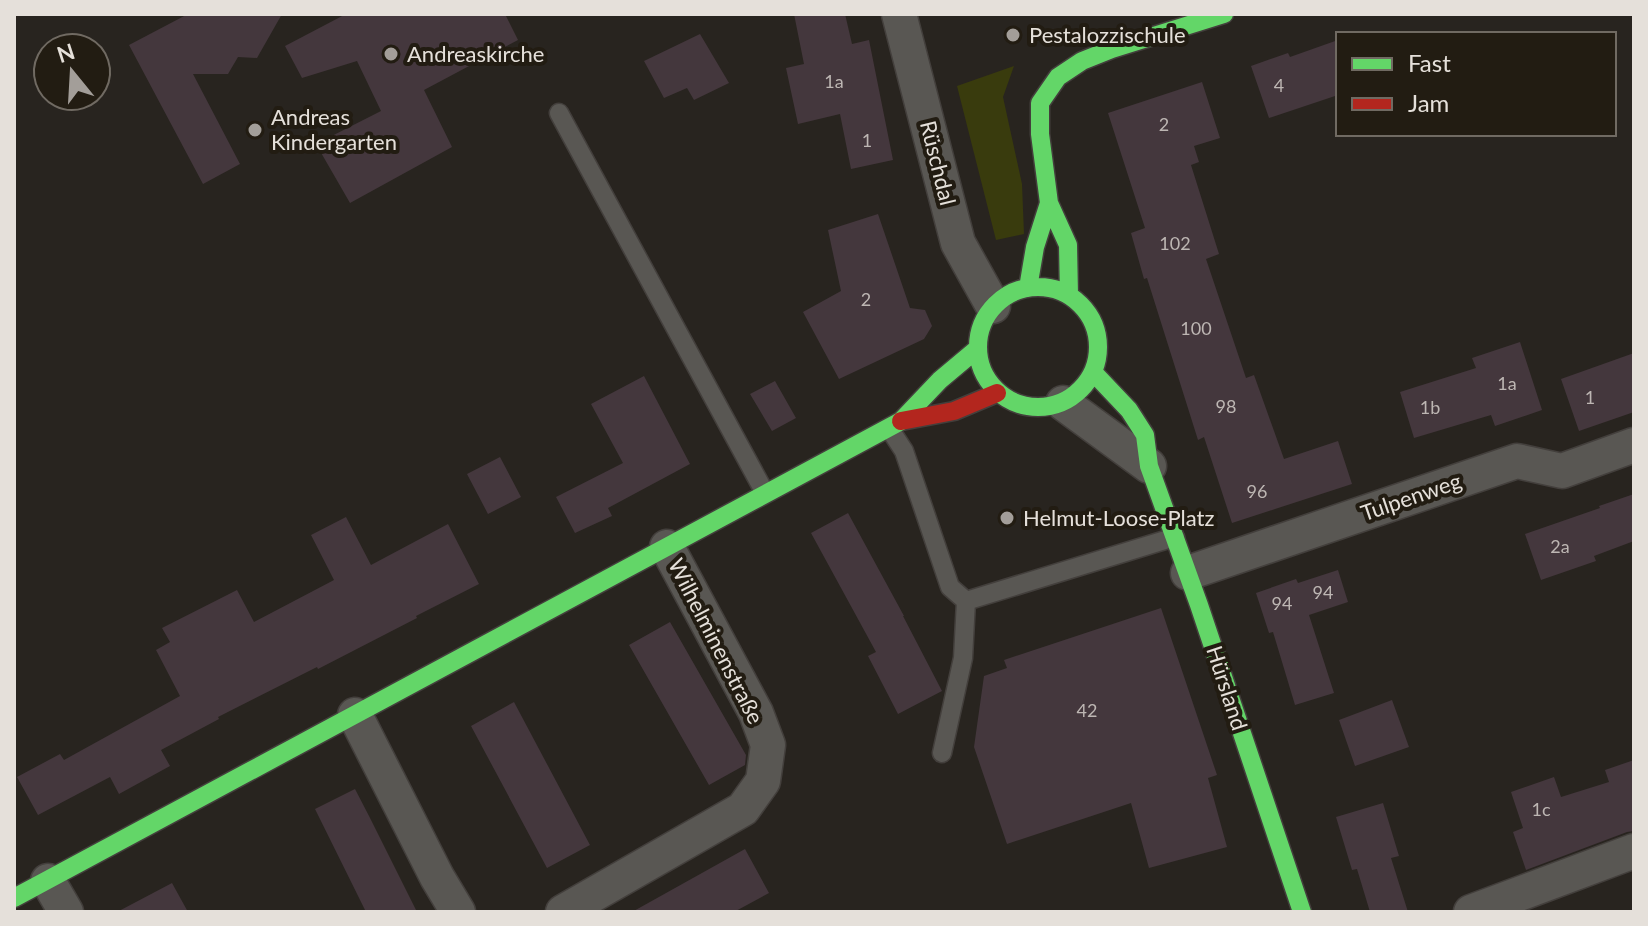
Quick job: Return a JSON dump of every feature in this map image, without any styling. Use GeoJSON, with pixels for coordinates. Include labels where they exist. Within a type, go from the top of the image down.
{"type":"FeatureCollection","features":[{"type":"Feature","properties":{"kind":"street","name":"Rüschdal"},"geometry":{"type":"LineString","coordinates":[[899,14],[958,243],[993,306]]}},
{"type":"Feature","properties":{"kind":"street"},"geometry":{"type":"LineString","coordinates":[[1069,295],[1068,245],[1049,203],[1040,134],[1040,103],[1058,77],[1082,61],[1224,14]]}},
{"type":"Feature","properties":{"kind":"street"},"geometry":{"type":"LineString","coordinates":[[1028,288],[1035,247],[1049,203]]}},
{"type":"Feature","properties":{"kind":"street"},"geometry":{"type":"LineString","coordinates":[[1042,287],[1069,295],[1090,316],[1096,329],[1097,358],[1085,385],[1063,403],[1046,408],[1012,402],[997,393],[986,380],[977,349],[978,333],[993,306],[1009,294],[1028,288],[1042,287]]}},
{"type":"Feature","properties":{"kind":"street","name":"Wilhelminenstraße"},"geometry":{"type":"LineString","coordinates":[[14,898],[895,424],[977,349]]}},
{"type":"Feature","properties":{"kind":"street","name":"Hürsland"},"geometry":{"type":"LineString","coordinates":[[1093,372],[1129,410],[1145,435],[1149,466],[1302,912]]}},
{"type":"Feature","properties":{"kind":"street","name":"Wilhelminenstraße"},"geometry":{"type":"LineString","coordinates":[[895,424],[954,411],[997,393]]}},
{"type":"Feature","properties":{"kind":"street"},"geometry":{"type":"LineString","coordinates":[[1063,403],[1149,466]]}},
{"type":"Feature","properties":{"kind":"street","name":"Tulpenweg"},"geometry":{"type":"LineString","coordinates":[[1188,573],[1517,461],[1562,471],[1634,445]]}},
{"type":"Feature","properties":{"kind":"street","name":"Wilhelminenstraße"},"geometry":{"type":"LineString","coordinates":[[563,912],[743,809],[763,781],[768,745],[756,713],[667,547]]}},
{"type":"Feature","properties":{"kind":"street"},"geometry":{"type":"LineString","coordinates":[[355,715],[458,912]]}},
{"type":"Feature","properties":{"kind":"street"},"geometry":{"type":"LineString","coordinates":[[1471,912],[1634,851]]}},
{"type":"Feature","properties":{"kind":"street"},"geometry":{"type":"LineString","coordinates":[[48,881],[66,912]]}},
{"type":"Feature","properties":{"kind":"lane"},"geometry":{"type":"LineString","coordinates":[[559,113],[766,494]]}},
{"type":"Feature","properties":{"kind":"lane"},"geometry":{"type":"LineString","coordinates":[[895,424],[950,587],[966,601]]}},
{"type":"Feature","properties":{"kind":"lane"},"geometry":{"type":"LineString","coordinates":[[966,601],[1175,537]]}},
{"type":"Feature","properties":{"kind":"lane"},"geometry":{"type":"LineString","coordinates":[[942,753],[963,658],[966,601]]}},
{"type":"Feature","properties":{"kind":"shaded area"},"geometry":{"type":"Polygon","coordinates":[[[1014,66],[1003,97],[1022,184],[1024,234],[996,240],[957,86],[1014,66]]]}},
{"type":"Feature","properties":{"kind":"building"},"geometry":{"type":"Polygon","coordinates":[[[188,14],[282,14],[257,58],[238,57],[228,74],[193,74],[240,164],[203,184],[129,45],[188,14]]]}},
{"type":"Feature","properties":{"kind":"building","name":"Andreaskirche"},"geometry":{"type":"Polygon","coordinates":[[[346,14],[505,14],[518,40],[424,90],[452,147],[350,203],[316,144],[381,111],[357,61],[302,78],[285,46],[346,14]]]}},
{"type":"Feature","properties":{"kind":"building"},"geometry":{"type":"Polygon","coordinates":[[[794,14],[845,14],[852,44],[869,40],[893,160],[851,169],[840,114],[798,124],[786,68],[804,64],[794,14]]]}},
{"type":"Feature","properties":{"kind":"building"},"geometry":{"type":"Polygon","coordinates":[[[700,34],[729,83],[694,100],[687,88],[664,98],[644,61],[700,34]]]}},
{"type":"Feature","properties":{"kind":"building"},"geometry":{"type":"Polygon","coordinates":[[[1336,41],[1336,96],[1269,118],[1251,66],[1288,53],[1290,57],[1336,41]]]}},
{"type":"Feature","properties":{"kind":"building"},"geometry":{"type":"Polygon","coordinates":[[[1202,82],[1220,138],[1194,146],[1199,162],[1191,165],[1219,254],[1206,259],[1246,378],[1254,375],[1284,459],[1338,441],[1352,484],[1232,523],[1204,437],[1198,440],[1147,278],[1144,279],[1131,233],[1145,228],[1108,113],[1202,82]]]}},
{"type":"Feature","properties":{"kind":"building"},"geometry":{"type":"Polygon","coordinates":[[[878,214],[910,308],[925,310],[932,326],[924,339],[839,379],[803,312],[841,291],[828,230],[878,214]]]}},
{"type":"Feature","properties":{"kind":"building"},"geometry":{"type":"Polygon","coordinates":[[[1520,342],[1542,410],[1495,426],[1491,415],[1414,438],[1400,392],[1476,368],[1472,358],[1520,342]]]}},
{"type":"Feature","properties":{"kind":"building"},"geometry":{"type":"Polygon","coordinates":[[[1634,353],[1634,412],[1579,431],[1561,379],[1634,353]]]}},
{"type":"Feature","properties":{"kind":"building"},"geometry":{"type":"Polygon","coordinates":[[[644,376],[690,464],[608,508],[612,516],[575,533],[556,497],[623,463],[591,404],[644,376]]]}},
{"type":"Feature","properties":{"kind":"building"},"geometry":{"type":"Polygon","coordinates":[[[775,381],[796,418],[772,431],[750,394],[775,381]]]}},
{"type":"Feature","properties":{"kind":"building"},"geometry":{"type":"Polygon","coordinates":[[[500,457],[521,497],[488,514],[467,474],[500,457]]]}},
{"type":"Feature","properties":{"kind":"building"},"geometry":{"type":"Polygon","coordinates":[[[1634,494],[1634,541],[1594,556],[1596,561],[1541,580],[1525,534],[1634,494]]]}},
{"type":"Feature","properties":{"kind":"building"},"geometry":{"type":"Polygon","coordinates":[[[848,513],[942,691],[898,714],[868,656],[876,652],[811,533],[848,513]]]}},
{"type":"Feature","properties":{"kind":"building"},"geometry":{"type":"Polygon","coordinates":[[[346,517],[371,565],[448,524],[479,584],[318,669],[218,717],[161,750],[170,766],[119,794],[110,777],[38,815],[17,777],[60,754],[64,760],[180,696],[156,650],[170,642],[162,628],[237,590],[254,622],[334,580],[311,535],[346,517]]]}},
{"type":"Feature","properties":{"kind":"building"},"geometry":{"type":"Polygon","coordinates":[[[1338,570],[1348,602],[1309,615],[1334,693],[1295,705],[1273,632],[1269,633],[1256,593],[1296,579],[1298,583],[1338,570]]]}},
{"type":"Feature","properties":{"kind":"building"},"geometry":{"type":"Polygon","coordinates":[[[1161,608],[1217,775],[1208,778],[1227,847],[1149,868],[1131,803],[1007,844],[974,747],[984,676],[1007,668],[1004,660],[1161,608]]]}},
{"type":"Feature","properties":{"kind":"building"},"geometry":{"type":"Polygon","coordinates":[[[670,622],[746,755],[745,765],[709,785],[629,645],[670,622]]]}},
{"type":"Feature","properties":{"kind":"building"},"geometry":{"type":"Polygon","coordinates":[[[1392,700],[1409,747],[1355,766],[1339,720],[1392,700]]]}},
{"type":"Feature","properties":{"kind":"building"},"geometry":{"type":"Polygon","coordinates":[[[514,702],[590,845],[547,868],[471,726],[514,702]]]}},
{"type":"Feature","properties":{"kind":"building"},"geometry":{"type":"Polygon","coordinates":[[[1634,760],[1634,831],[1526,870],[1513,832],[1523,828],[1511,792],[1554,777],[1561,797],[1609,782],[1605,770],[1634,760]]]}},
{"type":"Feature","properties":{"kind":"building"},"geometry":{"type":"Polygon","coordinates":[[[355,789],[417,912],[366,912],[315,809],[355,789]]]}},
{"type":"Feature","properties":{"kind":"building"},"geometry":{"type":"Polygon","coordinates":[[[1383,803],[1399,856],[1391,858],[1408,912],[1370,912],[1357,869],[1352,870],[1336,817],[1383,803]]]}},
{"type":"Feature","properties":{"kind":"building"},"geometry":{"type":"Polygon","coordinates":[[[745,849],[769,893],[734,912],[632,912],[745,849]]]}},
{"type":"Feature","properties":{"kind":"building"},"geometry":{"type":"Polygon","coordinates":[[[172,883],[188,912],[117,912],[172,883]]]}},
{"type":"Feature","properties":{"kind":"traffic: fast"},"geometry":{"type":"LineString","coordinates":[[1069,295],[1068,245],[1049,203],[1040,134],[1040,103],[1058,77],[1082,61],[1224,14]]}},
{"type":"Feature","properties":{"kind":"traffic: fast"},"geometry":{"type":"LineString","coordinates":[[1028,288],[1035,247],[1049,203]]}},
{"type":"Feature","properties":{"kind":"traffic: fast"},"geometry":{"type":"LineString","coordinates":[[1038,287],[1061,291],[1081,304],[1094,324],[1098,347],[1094,370],[1081,390],[1061,403],[1038,407],[1015,403],[995,390],[982,370],[978,347],[982,324],[995,304],[1015,291],[1038,287]]}},
{"type":"Feature","properties":{"kind":"traffic: fast"},"geometry":{"type":"LineString","coordinates":[[14,898],[901,421],[940,380],[977,349]]}},
{"type":"Feature","properties":{"kind":"traffic: fast"},"geometry":{"type":"LineString","coordinates":[[1093,372],[1129,410],[1145,435],[1149,466],[1302,912]]}},
{"type":"Feature","properties":{"kind":"traffic: jam"},"geometry":{"type":"LineString","coordinates":[[901,421],[954,411],[997,393]]}},
{"type":"Feature","properties":{"kind":"place","name":"Pestalozzischule"},"geometry":{"type":"Point","coordinates":[1013,35]}},
{"type":"Feature","properties":{"kind":"place","name":"Andreaskirche"},"geometry":{"type":"Point","coordinates":[391,54]}},
{"type":"Feature","properties":{"kind":"place","name":"Andreas Kindergarten"},"geometry":{"type":"Point","coordinates":[255,130]}},
{"type":"Feature","properties":{"kind":"place","name":"Helmut-Loose-Platz"},"geometry":{"type":"Point","coordinates":[1007,518]}}]}
